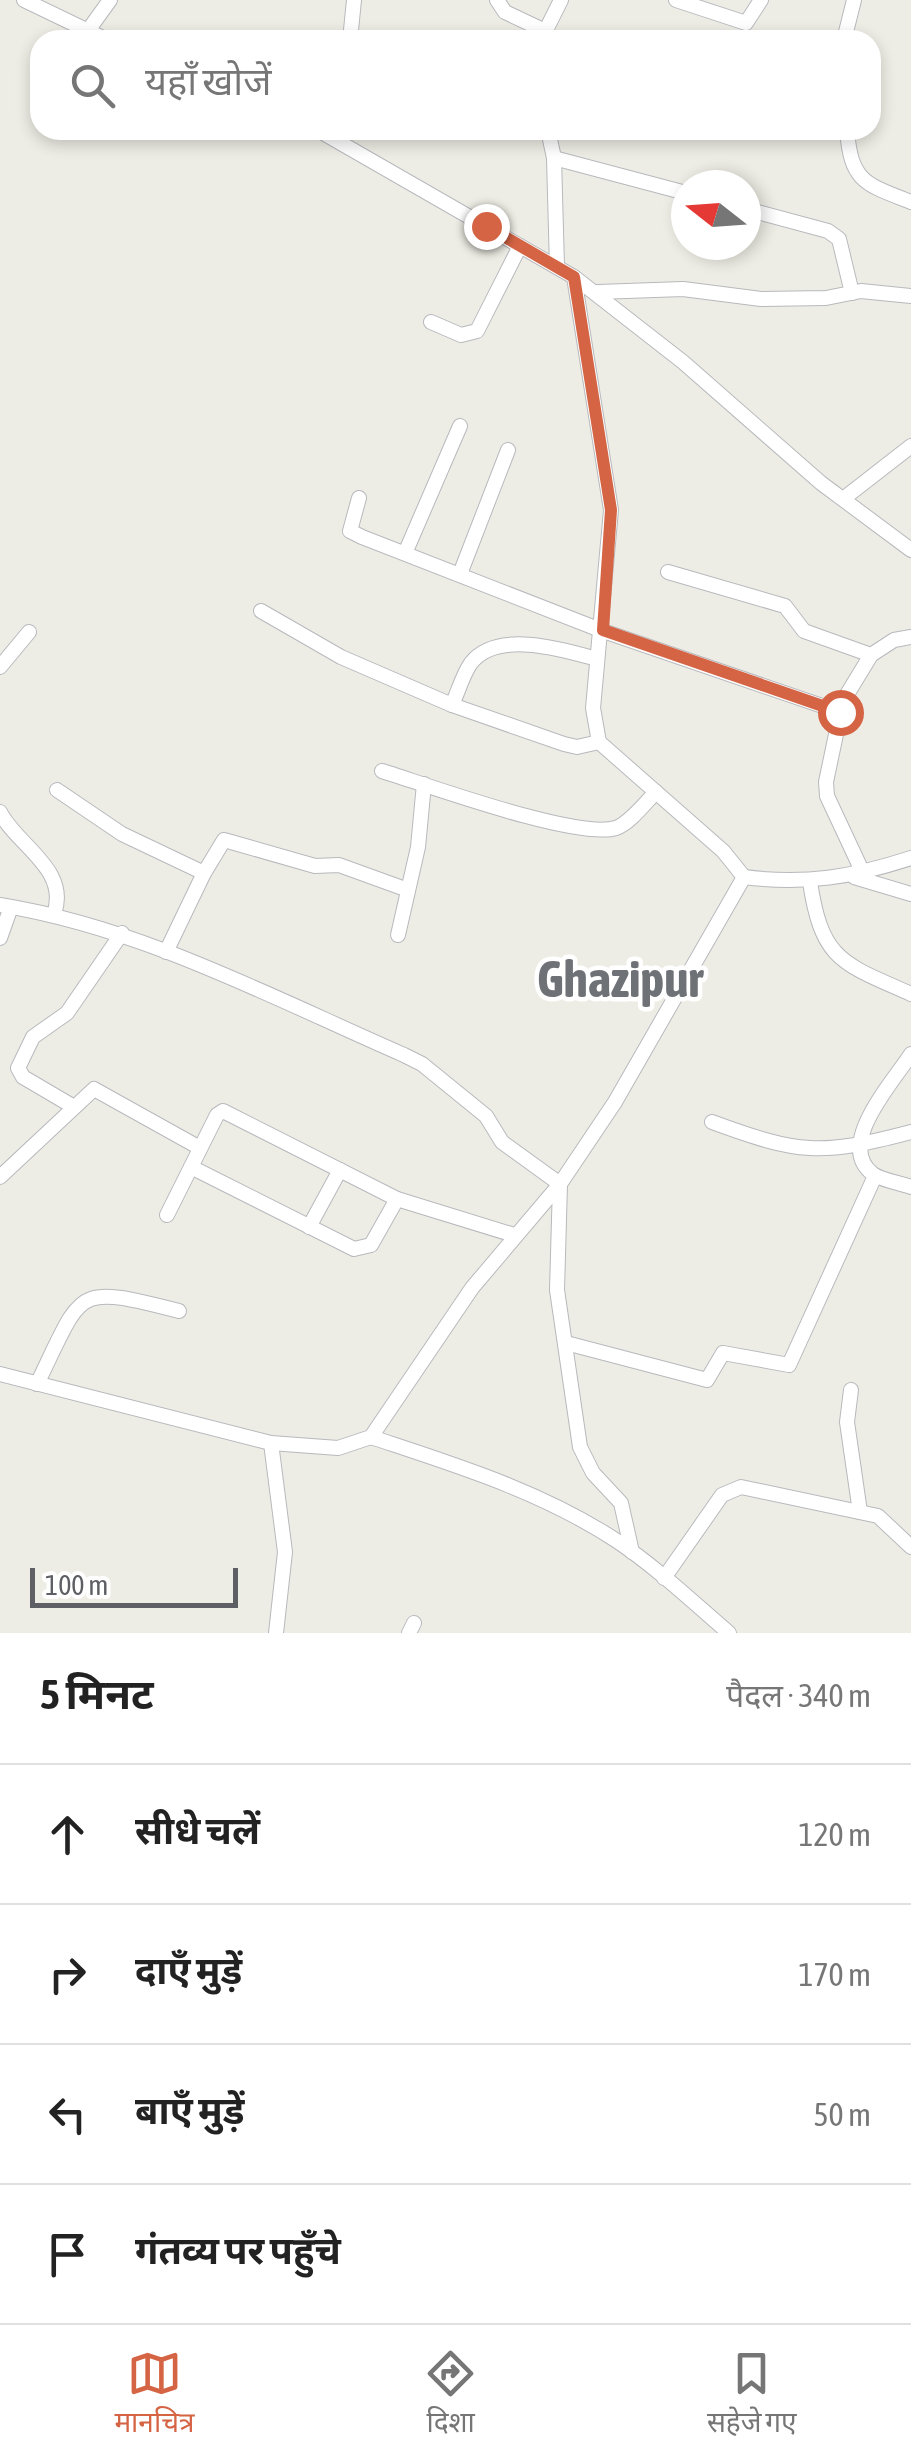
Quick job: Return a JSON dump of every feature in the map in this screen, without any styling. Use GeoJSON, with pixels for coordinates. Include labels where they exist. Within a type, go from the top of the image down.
{"type":"FeatureCollection","features":[{"type":"Feature","properties":{"kind":"street"},"geometry":{"type":"LineString","coordinates":[[24,0],[83,30]]}},
{"type":"Feature","properties":{"kind":"street"},"geometry":{"type":"LineString","coordinates":[[88,30],[110,0]]}},
{"type":"Feature","properties":{"kind":"street"},"geometry":{"type":"LineString","coordinates":[[351,30],[354,0]]}},
{"type":"Feature","properties":{"kind":"street"},"geometry":{"type":"LineString","coordinates":[[497,0],[505,12],[534,30]]}},
{"type":"Feature","properties":{"kind":"street"},"geometry":{"type":"LineString","coordinates":[[545,30],[560,0]]}},
{"type":"Feature","properties":{"kind":"street"},"geometry":{"type":"LineString","coordinates":[[676,0],[746,23],[761,0]]}},
{"type":"Feature","properties":{"kind":"street"},"geometry":{"type":"LineString","coordinates":[[846,30],[854,0]]}},
{"type":"Feature","properties":{"kind":"street"},"geometry":{"type":"LineString","coordinates":[[335,140],[598,292],[843,499],[911,550]]}},
{"type":"Feature","properties":{"kind":"street"},"geometry":{"type":"LineString","coordinates":[[550,140],[557,267]]}},
{"type":"Feature","properties":{"kind":"street"},"geometry":{"type":"LineString","coordinates":[[848,140],[850,166],[858,176],[911,202]]}},
{"type":"Feature","properties":{"kind":"street"},"geometry":{"type":"LineString","coordinates":[[554,158],[671,189]]}},
{"type":"Feature","properties":{"kind":"street"},"geometry":{"type":"LineString","coordinates":[[761,214],[839,238],[852,293]]}},
{"type":"Feature","properties":{"kind":"street"},"geometry":{"type":"LineString","coordinates":[[431,322],[461,335],[476,331],[520,246]]}},
{"type":"Feature","properties":{"kind":"street"},"geometry":{"type":"LineString","coordinates":[[574,277],[611,510],[593,708],[599,742],[723,851],[744,877],[810,882],[858,875],[911,858]]}},
{"type":"Feature","properties":{"kind":"street"},"geometry":{"type":"LineString","coordinates":[[598,292],[684,288],[762,299],[852,293],[911,296]]}},
{"type":"Feature","properties":{"kind":"street"},"geometry":{"type":"LineString","coordinates":[[406,551],[460,426]]}},
{"type":"Feature","properties":{"kind":"street"},"geometry":{"type":"LineString","coordinates":[[843,499],[911,446]]}},
{"type":"Feature","properties":{"kind":"street"},"geometry":{"type":"LineString","coordinates":[[460,574],[508,450]]}},
{"type":"Feature","properties":{"kind":"street"},"geometry":{"type":"LineString","coordinates":[[358,498],[350,531],[603,630],[840,712]]}},
{"type":"Feature","properties":{"kind":"street"},"geometry":{"type":"LineString","coordinates":[[668,572],[785,606],[804,632],[871,655]]}},
{"type":"Feature","properties":{"kind":"street"},"geometry":{"type":"LineString","coordinates":[[262,611],[341,657],[452,706],[564,744],[577,747],[599,742]]}},
{"type":"Feature","properties":{"kind":"street"},"geometry":{"type":"LineString","coordinates":[[0,667],[29,632]]}},
{"type":"Feature","properties":{"kind":"street"},"geometry":{"type":"LineString","coordinates":[[911,638],[894,640],[871,655],[840,712],[826,796],[858,875],[911,894]]}},
{"type":"Feature","properties":{"kind":"street"},"geometry":{"type":"LineString","coordinates":[[452,706],[472,662],[486,652],[527,642],[598,659]]}},
{"type":"Feature","properties":{"kind":"street"},"geometry":{"type":"LineString","coordinates":[[382,772],[536,817],[600,830],[620,827],[656,792]]}},
{"type":"Feature","properties":{"kind":"street"},"geometry":{"type":"LineString","coordinates":[[398,935],[418,848],[424,784]]}},
{"type":"Feature","properties":{"kind":"street"},"geometry":{"type":"LineString","coordinates":[[57,790],[122,834],[204,873]]}},
{"type":"Feature","properties":{"kind":"street"},"geometry":{"type":"LineString","coordinates":[[0,812],[54,877],[59,902],[54,914]]}},
{"type":"Feature","properties":{"kind":"street"},"geometry":{"type":"LineString","coordinates":[[166,952],[224,840],[315,866],[339,866],[408,890]]}},
{"type":"Feature","properties":{"kind":"street"},"geometry":{"type":"LineString","coordinates":[[0,1374],[271,1442],[338,1448],[371,1437],[514,1235],[560,1184],[616,1102],[744,877]]}},
{"type":"Feature","properties":{"kind":"street"},"geometry":{"type":"LineString","coordinates":[[810,882],[823,942],[830,951],[859,970],[911,994]]}},
{"type":"Feature","properties":{"kind":"street"},"geometry":{"type":"LineString","coordinates":[[0,938],[5,906],[54,914],[122,934],[422,1064],[486,1116],[502,1142],[560,1184]]}},
{"type":"Feature","properties":{"kind":"street"},"geometry":{"type":"LineString","coordinates":[[74,1107],[23,1078],[18,1068],[33,1037],[67,1013],[122,934]]}},
{"type":"Feature","properties":{"kind":"street"},"geometry":{"type":"LineString","coordinates":[[911,1054],[870,1113],[859,1146],[862,1160],[875,1176],[911,1187]]}},
{"type":"Feature","properties":{"kind":"street"},"geometry":{"type":"LineString","coordinates":[[0,1177],[90,1090],[100,1091],[200,1148]]}},
{"type":"Feature","properties":{"kind":"street"},"geometry":{"type":"LineString","coordinates":[[167,1215],[223,1111],[397,1199],[514,1235]]}},
{"type":"Feature","properties":{"kind":"street"},"geometry":{"type":"LineString","coordinates":[[712,1122],[779,1147],[810,1150],[859,1146],[911,1132]]}},
{"type":"Feature","properties":{"kind":"street"},"geometry":{"type":"LineString","coordinates":[[191,1167],[354,1250],[365,1250],[397,1199]]}},
{"type":"Feature","properties":{"kind":"street"},"geometry":{"type":"LineString","coordinates":[[309,1227],[340,1170]]}},
{"type":"Feature","properties":{"kind":"street"},"geometry":{"type":"LineString","coordinates":[[566,1343],[707,1380],[721,1353],[789,1365],[875,1176]]}},
{"type":"Feature","properties":{"kind":"street"},"geometry":{"type":"LineString","coordinates":[[560,1184],[557,1290],[580,1447],[593,1473],[621,1503],[632,1552]]}},
{"type":"Feature","properties":{"kind":"street"},"geometry":{"type":"LineString","coordinates":[[37,1384],[68,1319],[87,1299],[110,1294],[179,1311]]}},
{"type":"Feature","properties":{"kind":"street"},"geometry":{"type":"LineString","coordinates":[[852,1390],[847,1422],[860,1512]]}},
{"type":"Feature","properties":{"kind":"street"},"geometry":{"type":"LineString","coordinates":[[371,1437],[510,1486],[578,1518],[632,1552],[730,1633]]}},
{"type":"Feature","properties":{"kind":"street"},"geometry":{"type":"LineString","coordinates":[[271,1442],[285,1552],[276,1633]]}},
{"type":"Feature","properties":{"kind":"street"},"geometry":{"type":"LineString","coordinates":[[664,1578],[722,1495],[742,1487],[878,1516],[911,1547]]}},
{"type":"Feature","properties":{"kind":"district","name":"Ghazipur"},"geometry":{"type":"Point","coordinates":[620,979]}},
{"type":"Feature","properties":{"kind":"route"},"geometry":{"type":"LineString","coordinates":[[486,226],[574,277],[605,453],[611,510],[603,630],[840,712]]}}]}
